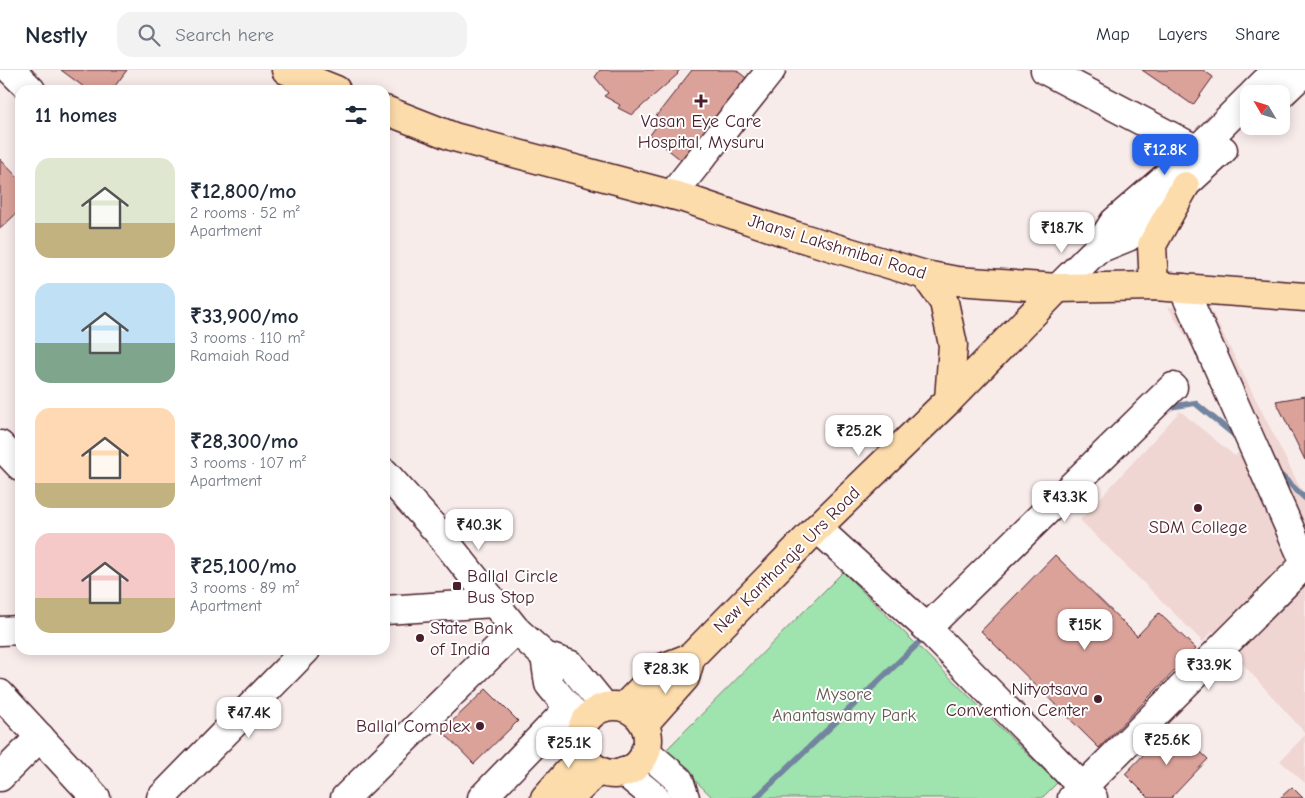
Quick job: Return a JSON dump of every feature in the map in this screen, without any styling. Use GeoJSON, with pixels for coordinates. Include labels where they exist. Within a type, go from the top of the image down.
{"type":"FeatureCollection","features":[{"type":"Feature","properties":{"kind":"main road"},"geometry":{"type":"LineString","coordinates":[[286,70],[324,85]]}},
{"type":"Feature","properties":{"kind":"main road","name":"Jhansi Lakshmibai Road"},"geometry":{"type":"LineString","coordinates":[[390,112],[454,138],[672,195],[796,236],[925,275],[957,281],[1058,288],[1154,286],[1305,297]]}},
{"type":"Feature","properties":{"kind":"main road"},"geometry":{"type":"LineString","coordinates":[[1154,286],[1152,246],[1185,186]]}},
{"type":"Feature","properties":{"kind":"main road"},"geometry":{"type":"LineString","coordinates":[[925,275],[944,302],[953,345],[949,400]]}},
{"type":"Feature","properties":{"kind":"main road","name":"New Kantharaje Urs Road"},"geometry":{"type":"LineString","coordinates":[[576,717],[588,717],[596,711],[624,712],[685,678],[691,657],[817,528],[949,400],[1058,288]]}},
{"type":"Feature","properties":{"kind":"main road"},"geometry":{"type":"LineString","coordinates":[[545,798],[602,766],[637,764],[646,751],[648,742],[624,712]]}},
{"type":"Feature","properties":{"kind":"main road"},"geometry":{"type":"LineString","coordinates":[[576,717],[580,735],[580,746],[602,766]]}},
{"type":"Feature","properties":{"kind":"main road"},"geometry":{"type":"LineString","coordinates":[[570,798],[602,766]]}},
{"type":"Feature","properties":{"kind":"street"},"geometry":{"type":"LineString","coordinates":[[11,70],[26,85]]}},
{"type":"Feature","properties":{"kind":"street"},"geometry":{"type":"LineString","coordinates":[[672,195],[771,70]]}},
{"type":"Feature","properties":{"kind":"street"},"geometry":{"type":"LineString","coordinates":[[1045,70],[1196,150]]}},
{"type":"Feature","properties":{"kind":"street"},"geometry":{"type":"LineString","coordinates":[[1262,85],[1277,70]]}},
{"type":"Feature","properties":{"kind":"street"},"geometry":{"type":"LineString","coordinates":[[1290,85],[1305,71]]}},
{"type":"Feature","properties":{"kind":"street"},"geometry":{"type":"LineString","coordinates":[[1096,250],[1114,222],[1196,150],[1240,107]]}},
{"type":"Feature","properties":{"kind":"street"},"geometry":{"type":"LineString","coordinates":[[1096,250],[1128,237],[1240,134]]}},
{"type":"Feature","properties":{"kind":"street","name":"New Kantharaje Urs Road"},"geometry":{"type":"LineString","coordinates":[[1058,288],[1096,250]]}},
{"type":"Feature","properties":{"kind":"street"},"geometry":{"type":"LineString","coordinates":[[817,528],[919,621],[952,654],[1083,794],[1305,564],[1183,288]]}},
{"type":"Feature","properties":{"kind":"street"},"geometry":{"type":"LineString","coordinates":[[919,621],[1173,388]]}},
{"type":"Feature","properties":{"kind":"street"},"geometry":{"type":"LineString","coordinates":[[0,445],[15,461]]}},
{"type":"Feature","properties":{"kind":"street"},"geometry":{"type":"LineString","coordinates":[[390,479],[437,531],[516,630],[545,656],[571,665],[624,712]]}},
{"type":"Feature","properties":{"kind":"street"},"geometry":{"type":"LineString","coordinates":[[390,610],[494,604]]}},
{"type":"Feature","properties":{"kind":"street"},"geometry":{"type":"LineString","coordinates":[[0,631],[15,630]]}},
{"type":"Feature","properties":{"kind":"street"},"geometry":{"type":"LineString","coordinates":[[345,798],[516,630]]}},
{"type":"Feature","properties":{"kind":"street"},"geometry":{"type":"LineString","coordinates":[[161,798],[301,655]]}},
{"type":"Feature","properties":{"kind":"street"},"geometry":{"type":"LineString","coordinates":[[482,798],[576,717],[549,684],[545,656]]}},
{"type":"Feature","properties":{"kind":"street"},"geometry":{"type":"LineString","coordinates":[[0,694],[96,798]]}},
{"type":"Feature","properties":{"kind":"street"},"geometry":{"type":"LineString","coordinates":[[0,777],[40,737]]}},
{"type":"Feature","properties":{"kind":"street"},"geometry":{"type":"LineString","coordinates":[[646,751],[679,780],[685,798]]}},
{"type":"Feature","properties":{"kind":"street"},"geometry":{"type":"LineString","coordinates":[[602,766],[656,798]]}},
{"type":"Feature","properties":{"kind":"shaded area","name":"SDM College"},"geometry":{"type":"Polygon","coordinates":[[[1168,307],[1210,308],[1305,497],[1305,733],[1213,631],[1203,642],[1080,520],[1180,411],[1235,456],[1248,441],[1168,307]]]}},
{"type":"Feature","properties":{"kind":"shaded area"},"geometry":{"type":"Polygon","coordinates":[[[1305,735],[1305,783],[1280,761],[1305,735]]]}},
{"type":"Feature","properties":{"kind":"green space","name":"Mysore Anantaswamy Park"},"geometry":{"type":"Polygon","coordinates":[[[843,572],[1057,783],[1042,798],[713,798],[665,751],[843,572]]]}},
{"type":"Feature","properties":{"kind":"building"},"geometry":{"type":"Polygon","coordinates":[[[61,70],[127,70],[116,85],[81,85],[61,70]]]}},
{"type":"Feature","properties":{"kind":"building"},"geometry":{"type":"Polygon","coordinates":[[[600,70],[680,70],[678,74],[632,115],[618,108],[620,105],[604,96],[608,93],[595,77],[600,70]]]}},
{"type":"Feature","properties":{"kind":"building","name":"Vasan Eye Care Hospital, Mysuru"},"geometry":{"type":"Polygon","coordinates":[[[692,70],[736,70],[750,81],[686,164],[650,135],[658,124],[653,120],[692,70]]]}},
{"type":"Feature","properties":{"kind":"building"},"geometry":{"type":"Polygon","coordinates":[[[1142,70],[1203,70],[1213,77],[1193,105],[1142,70]]]}},
{"type":"Feature","properties":{"kind":"building"},"geometry":{"type":"Polygon","coordinates":[[[0,159],[15,175],[15,215],[0,229],[0,159]]]}},
{"type":"Feature","properties":{"kind":"building"},"geometry":{"type":"Polygon","coordinates":[[[1305,396],[1305,460],[1276,401],[1305,396]]]}},
{"type":"Feature","properties":{"kind":"building","name":"Nityotsava Convention Center"},"geometry":{"type":"Polygon","coordinates":[[[1055,555],[1137,636],[1159,613],[1196,649],[1099,748],[981,631],[1055,555]]]}},
{"type":"Feature","properties":{"kind":"building","name":"Ballal Complex"},"geometry":{"type":"Polygon","coordinates":[[[486,689],[518,721],[474,764],[442,731],[486,689]]]}},
{"type":"Feature","properties":{"kind":"building"},"geometry":{"type":"Polygon","coordinates":[[[1172,725],[1208,759],[1171,798],[1149,798],[1125,774],[1172,725]]]}},
{"type":"Feature","properties":{"kind":"building"},"geometry":{"type":"Polygon","coordinates":[[[1292,787],[1303,798],[1280,798],[1292,787]]]}},
{"type":"Feature","properties":{"kind":"waterway"},"geometry":{"type":"LineString","coordinates":[[1166,408],[1195,403],[1238,438]]}},
{"type":"Feature","properties":{"kind":"waterway"},"geometry":{"type":"LineString","coordinates":[[1276,471],[1305,498]]}},
{"type":"Feature","properties":{"kind":"waterway"},"geometry":{"type":"LineString","coordinates":[[756,798],[927,635]]}},
{"type":"Feature","properties":{"kind":"place","name":"Vasan Eye Care Hospital, Mysuru"},"geometry":{"type":"Point","coordinates":[701,101]}},
{"type":"Feature","properties":{"kind":"place","name":"SDM College"},"geometry":{"type":"Point","coordinates":[1198,508]}},
{"type":"Feature","properties":{"kind":"place","name":"Ballal Circle Bus Stop"},"geometry":{"type":"Point","coordinates":[457,586]}},
{"type":"Feature","properties":{"kind":"place","name":"State Bank of India"},"geometry":{"type":"Point","coordinates":[420,638]}},
{"type":"Feature","properties":{"kind":"place","name":"Nityotsava Convention Center"},"geometry":{"type":"Point","coordinates":[1098,699]}},
{"type":"Feature","properties":{"kind":"place","name":"Ballal Complex"},"geometry":{"type":"Point","coordinates":[480,726]}}]}
